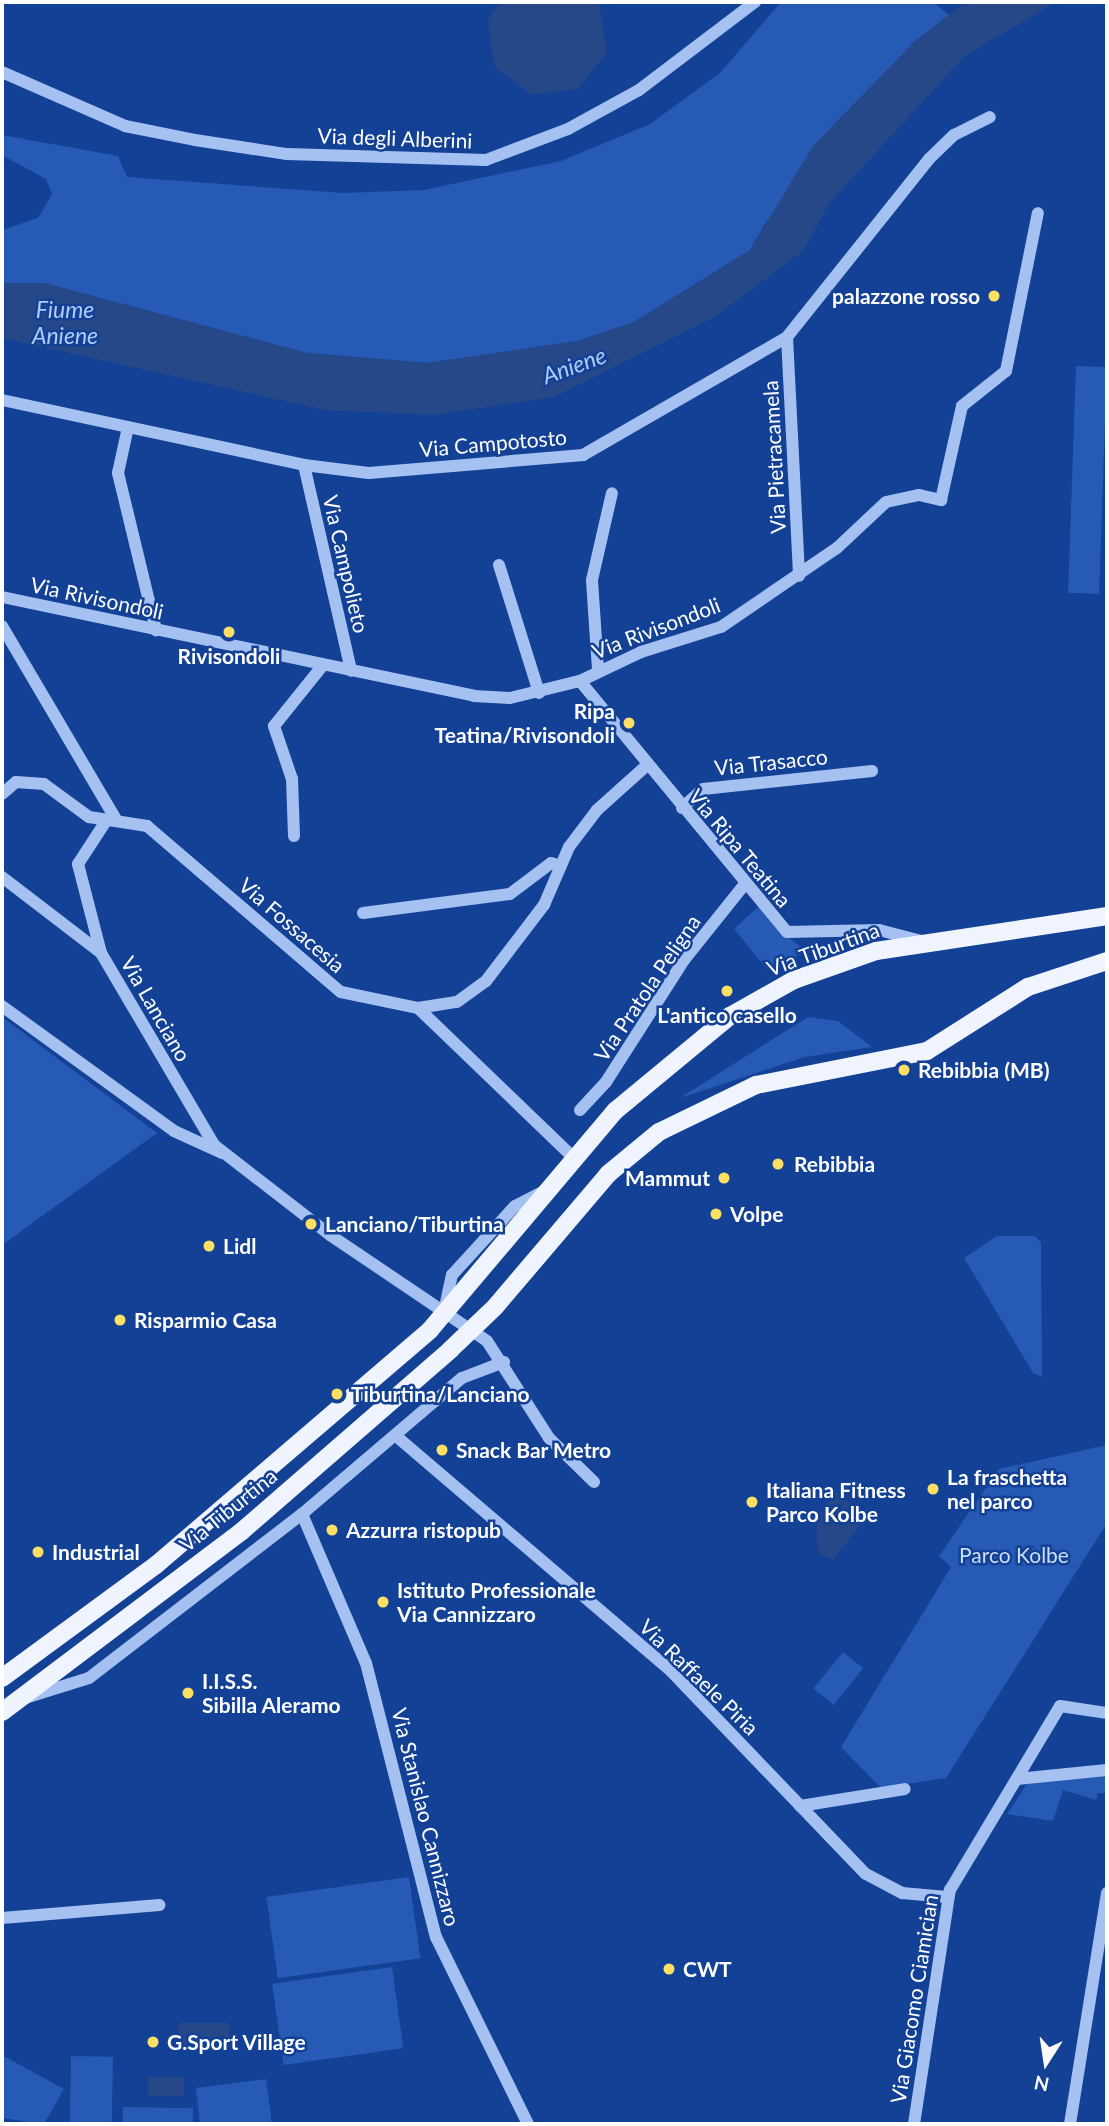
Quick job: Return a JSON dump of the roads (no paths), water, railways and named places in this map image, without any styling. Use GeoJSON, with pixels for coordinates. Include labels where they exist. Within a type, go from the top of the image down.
{"type":"FeatureCollection","features":[{"type":"Feature","properties":{"kind":"main road","name":"Via Tiburtina"},"geometry":{"type":"LineString","coordinates":[[2,1678],[156,1564],[443,1312],[573,1157],[638,1088],[738,1010],[803,976],[920,941],[1107,916]]}},
{"type":"Feature","properties":{"kind":"main road","name":"Via Tiburtina"},"geometry":{"type":"LineString","coordinates":[[8,1707],[242,1531],[471,1330],[608,1174],[659,1132],[756,1084],[927,1051],[1054,975],[1107,961]]}},
{"type":"Feature","properties":{"kind":"street","name":"Via degli Alberini"},"geometry":{"type":"LineString","coordinates":[[2,72],[125,126],[195,141],[287,154],[486,160],[568,128],[639,90],[755,2]]}},
{"type":"Feature","properties":{"kind":"street","name":"Via Campotosto"},"geometry":{"type":"LineString","coordinates":[[2,400],[304,465],[369,473],[583,455],[787,337],[929,159],[954,135],[990,117]]}},
{"type":"Feature","properties":{"kind":"street","name":"Via Rivisondoli"},"geometry":{"type":"LineString","coordinates":[[2,597],[474,696],[538,693],[580,681],[598,669],[721,626],[799,576],[886,502],[919,495],[941,500],[962,406],[1006,371],[1038,213]]}},
{"type":"Feature","properties":{"kind":"street","name":"Via Pietracamela"},"geometry":{"type":"LineString","coordinates":[[787,337],[799,576]]}},
{"type":"Feature","properties":{"kind":"street"},"geometry":{"type":"LineString","coordinates":[[128,427],[118,473],[156,630]]}},
{"type":"Feature","properties":{"kind":"street","name":"Via Campolieto"},"geometry":{"type":"LineString","coordinates":[[304,465],[351,671]]}},
{"type":"Feature","properties":{"kind":"street"},"geometry":{"type":"LineString","coordinates":[[598,669],[592,580],[612,493]]}},
{"type":"Feature","properties":{"kind":"street"},"geometry":{"type":"LineString","coordinates":[[499,565],[538,693]]}},
{"type":"Feature","properties":{"kind":"street"},"geometry":{"type":"LineString","coordinates":[[2,626],[110,819],[78,864],[101,953]]}},
{"type":"Feature","properties":{"kind":"street"},"geometry":{"type":"LineString","coordinates":[[294,836],[292,779],[274,726],[323,666]]}},
{"type":"Feature","properties":{"kind":"street","name":"Via Ripa Teatina"},"geometry":{"type":"LineString","coordinates":[[580,681],[645,767],[744,885],[793,934],[880,930],[920,941]]}},
{"type":"Feature","properties":{"kind":"street"},"geometry":{"type":"LineString","coordinates":[[418,1008],[457,1002],[486,981],[544,905],[561,866],[597,810],[645,767]]}},
{"type":"Feature","properties":{"kind":"street","name":"Via Trasacco"},"geometry":{"type":"LineString","coordinates":[[682,808],[703,789],[872,771]]}},
{"type":"Feature","properties":{"kind":"street","name":"Via Fossacesia"},"geometry":{"type":"LineString","coordinates":[[2,794],[16,782],[44,784],[89,817],[110,819],[159,834],[341,992],[418,1008]]}},
{"type":"Feature","properties":{"kind":"street"},"geometry":{"type":"LineString","coordinates":[[363,913],[510,894],[551,863],[561,866]]}},
{"type":"Feature","properties":{"kind":"street","name":"Via Lanciano"},"geometry":{"type":"LineString","coordinates":[[2,877],[101,953],[224,1153]]}},
{"type":"Feature","properties":{"kind":"street","name":"Via Pratola Peligna"},"geometry":{"type":"LineString","coordinates":[[580,1110],[607,1082],[684,960],[744,885]]}},
{"type":"Feature","properties":{"kind":"street","name":"Via Lanciano"},"geometry":{"type":"LineString","coordinates":[[2,1006],[174,1131],[224,1153],[471,1330],[504,1363],[549,1438],[594,1482]]}},
{"type":"Feature","properties":{"kind":"street"},"geometry":{"type":"LineString","coordinates":[[418,1008],[573,1157]]}},
{"type":"Feature","properties":{"kind":"street"},"geometry":{"type":"LineString","coordinates":[[8,1707],[89,1678],[302,1514],[462,1378],[504,1363]]}},
{"type":"Feature","properties":{"kind":"street","name":"Via Raffaele Piria"},"geometry":{"type":"LineString","coordinates":[[396,1436],[671,1671],[876,1882],[902,1893],[947,1898]]}},
{"type":"Feature","properties":{"kind":"street","name":"Via Stanislao Cannizzaro"},"geometry":{"type":"LineString","coordinates":[[302,1514],[366,1663],[436,1937],[528,2124]]}},
{"type":"Feature","properties":{"kind":"street","name":"Via Giacomo Ciamician"},"geometry":{"type":"LineString","coordinates":[[914,2124],[947,1898],[1060,1706],[1107,1713]]}},
{"type":"Feature","properties":{"kind":"street"},"geometry":{"type":"LineString","coordinates":[[1017,1779],[1107,1770]]}},
{"type":"Feature","properties":{"kind":"street"},"geometry":{"type":"LineString","coordinates":[[800,1806],[905,1789]]}},
{"type":"Feature","properties":{"kind":"street"},"geometry":{"type":"LineString","coordinates":[[1070,2124],[1107,1893]]}},
{"type":"Feature","properties":{"kind":"street"},"geometry":{"type":"LineString","coordinates":[[2,1919],[159,1905]]}},
{"type":"Feature","properties":{"kind":"water"},"geometry":{"type":"Polygon","coordinates":[[[501,2],[599,2],[607,52],[578,89],[532,95],[494,66],[488,19],[501,2]]]}},
{"type":"Feature","properties":{"kind":"water","name":"Fiume Aniene"},"geometry":{"type":"Polygon","coordinates":[[[966,2],[1056,2],[966,55],[830,202],[803,251],[713,318],[554,397],[434,415],[325,410],[2,338],[2,283],[44,283],[307,353],[428,363],[577,341],[634,322],[750,250],[813,146],[913,43],[966,2]]]}},
{"type":"Feature","properties":{"kind":"water"},"geometry":{"type":"Polygon","coordinates":[[[837,1492],[866,1517],[833,1560],[818,1553],[816,1516],[837,1492]]]}},
{"type":"Feature","properties":{"kind":"water"},"geometry":{"type":"Polygon","coordinates":[[[178,2023],[229,2023],[229,2051],[178,2051],[178,2023]]]}},
{"type":"Feature","properties":{"kind":"water"},"geometry":{"type":"Polygon","coordinates":[[[148,2077],[184,2077],[184,2096],[148,2096],[148,2077]]]}},
{"type":"Feature","properties":{"kind":"place","name":"palazzone rosso"},"geometry":{"type":"Point","coordinates":[994,296]}},
{"type":"Feature","properties":{"kind":"place","name":"Rivisondoli"},"geometry":{"type":"Point","coordinates":[229,632]}},
{"type":"Feature","properties":{"kind":"place","name":"Ripa Teatina/Rivisondoli"},"geometry":{"type":"Point","coordinates":[629,723]}},
{"type":"Feature","properties":{"kind":"place","name":"L'antico casello"},"geometry":{"type":"Point","coordinates":[727,991]}},
{"type":"Feature","properties":{"kind":"place","name":"Rebibbia (MB)"},"geometry":{"type":"Point","coordinates":[904,1070]}},
{"type":"Feature","properties":{"kind":"place","name":"Rebibbia"},"geometry":{"type":"Point","coordinates":[778,1164]}},
{"type":"Feature","properties":{"kind":"place","name":"Mammut"},"geometry":{"type":"Point","coordinates":[724,1178]}},
{"type":"Feature","properties":{"kind":"place","name":"Volpe"},"geometry":{"type":"Point","coordinates":[716,1214]}},
{"type":"Feature","properties":{"kind":"place","name":"Lanciano/Tiburtina"},"geometry":{"type":"Point","coordinates":[311,1224]}},
{"type":"Feature","properties":{"kind":"place","name":"Lidl"},"geometry":{"type":"Point","coordinates":[209,1246]}},
{"type":"Feature","properties":{"kind":"place","name":"Risparmio Casa"},"geometry":{"type":"Point","coordinates":[120,1320]}},
{"type":"Feature","properties":{"kind":"place","name":"Tiburtina/Lanciano"},"geometry":{"type":"Point","coordinates":[337,1394]}},
{"type":"Feature","properties":{"kind":"place","name":"Snack Bar Metro"},"geometry":{"type":"Point","coordinates":[442,1450]}},
{"type":"Feature","properties":{"kind":"place","name":"La fraschetta nel parco"},"geometry":{"type":"Point","coordinates":[933,1489]}},
{"type":"Feature","properties":{"kind":"place","name":"Italiana Fitness Parco Kolbe"},"geometry":{"type":"Point","coordinates":[752,1502]}},
{"type":"Feature","properties":{"kind":"place","name":"Azzurra ristopub"},"geometry":{"type":"Point","coordinates":[332,1530]}},
{"type":"Feature","properties":{"kind":"place","name":"Industrial"},"geometry":{"type":"Point","coordinates":[38,1552]}},
{"type":"Feature","properties":{"kind":"place","name":"Istituto Professionale Via Cannizzaro"},"geometry":{"type":"Point","coordinates":[383,1602]}},
{"type":"Feature","properties":{"kind":"place","name":"I.I.S.S. Sibilla Aleramo"},"geometry":{"type":"Point","coordinates":[188,1693]}},
{"type":"Feature","properties":{"kind":"place","name":"CWT"},"geometry":{"type":"Point","coordinates":[669,1969]}},
{"type":"Feature","properties":{"kind":"place","name":"G.Sport Village"},"geometry":{"type":"Point","coordinates":[153,2042]}},
{"type":"Feature","properties":{"kind":"water label","name":"Aniene"},"geometry":{"type":"Point","coordinates":[574,365]}},
{"type":"Feature","properties":{"kind":"park label","name":"Parco Kolbe"},"geometry":{"type":"Point","coordinates":[1014,1555]}}]}
